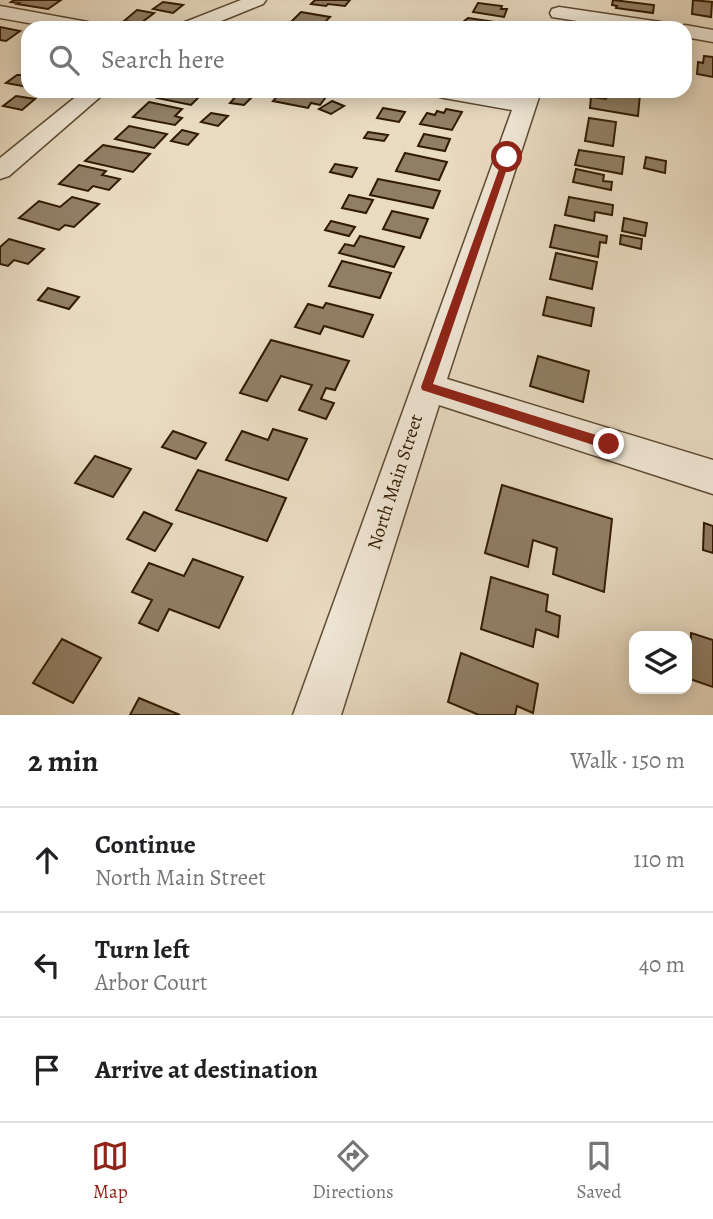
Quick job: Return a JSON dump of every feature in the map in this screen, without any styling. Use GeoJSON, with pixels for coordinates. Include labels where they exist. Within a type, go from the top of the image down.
{"type":"FeatureCollection","features":[{"type":"Feature","properties":{"kind":"street"},"geometry":{"type":"LineString","coordinates":[[204,21],[257,0]]}},
{"type":"Feature","properties":{"kind":"street"},"geometry":{"type":"LineString","coordinates":[[0,12],[50,21]]}},
{"type":"Feature","properties":{"kind":"street"},"geometry":{"type":"LineString","coordinates":[[558,14],[610,21]]}},
{"type":"Feature","properties":{"kind":"street"},"geometry":{"type":"LineString","coordinates":[[692,33],[713,36]]}},
{"type":"Feature","properties":{"kind":"street"},"geometry":{"type":"LineString","coordinates":[[0,171],[88,98]]}},
{"type":"Feature","properties":{"kind":"street","name":"North Main Street"},"geometry":{"type":"LineString","coordinates":[[317,715],[527,98]]}},
{"type":"Feature","properties":{"kind":"street"},"geometry":{"type":"LineString","coordinates":[[427,387],[713,477]]}},
{"type":"Feature","properties":{"kind":"building"},"geometry":{"type":"Polygon","coordinates":[[[61,0],[48,9],[11,2],[61,0]]]}},
{"type":"Feature","properties":{"kind":"building"},"geometry":{"type":"Polygon","coordinates":[[[315,0],[350,0],[345,6],[326,6],[311,4],[315,0]]]}},
{"type":"Feature","properties":{"kind":"building"},"geometry":{"type":"Polygon","coordinates":[[[613,0],[654,5],[653,13],[616,8],[617,6],[612,5],[613,0]]]}},
{"type":"Feature","properties":{"kind":"building"},"geometry":{"type":"Polygon","coordinates":[[[693,0],[712,2],[711,17],[692,14],[693,0]]]}},
{"type":"Feature","properties":{"kind":"building"},"geometry":{"type":"Polygon","coordinates":[[[163,2],[183,5],[173,13],[153,9],[163,2]]]}},
{"type":"Feature","properties":{"kind":"building"},"geometry":{"type":"Polygon","coordinates":[[[478,3],[507,9],[504,17],[473,12],[478,3]]]}},
{"type":"Feature","properties":{"kind":"building"},"geometry":{"type":"Polygon","coordinates":[[[137,10],[154,13],[144,21],[124,21],[137,10]]]}},
{"type":"Feature","properties":{"kind":"building"},"geometry":{"type":"Polygon","coordinates":[[[301,12],[330,17],[326,21],[292,21],[301,12]]]}},
{"type":"Feature","properties":{"kind":"building"},"geometry":{"type":"Polygon","coordinates":[[[468,18],[488,21],[464,21],[468,18]]]}},
{"type":"Feature","properties":{"kind":"building"},"geometry":{"type":"Polygon","coordinates":[[[0,27],[20,31],[6,41],[0,40],[0,27]]]}},
{"type":"Feature","properties":{"kind":"building"},"geometry":{"type":"Polygon","coordinates":[[[704,56],[713,57],[713,77],[697,74],[698,62],[703,63],[704,56]]]}},
{"type":"Feature","properties":{"kind":"building"},"geometry":{"type":"Polygon","coordinates":[[[17,75],[21,75],[21,86],[6,83],[17,75]]]}},
{"type":"Feature","properties":{"kind":"building"},"geometry":{"type":"Polygon","coordinates":[[[16,96],[35,99],[22,110],[3,106],[16,96]]]}},
{"type":"Feature","properties":{"kind":"building"},"geometry":{"type":"Polygon","coordinates":[[[157,98],[198,98],[191,105],[157,98]]]}},
{"type":"Feature","properties":{"kind":"building"},"geometry":{"type":"Polygon","coordinates":[[[234,98],[251,98],[244,105],[230,103],[234,98]]]}},
{"type":"Feature","properties":{"kind":"building"},"geometry":{"type":"Polygon","coordinates":[[[276,98],[325,98],[320,105],[311,103],[308,108],[273,101],[276,98]]]}},
{"type":"Feature","properties":{"kind":"building"},"geometry":{"type":"Polygon","coordinates":[[[591,98],[640,98],[638,116],[590,108],[591,98]]]}},
{"type":"Feature","properties":{"kind":"building"},"geometry":{"type":"Polygon","coordinates":[[[332,101],[344,106],[331,114],[319,109],[332,101]]]}},
{"type":"Feature","properties":{"kind":"building"},"geometry":{"type":"Polygon","coordinates":[[[149,102],[182,109],[175,116],[182,118],[175,125],[133,117],[149,102]]]}},
{"type":"Feature","properties":{"kind":"building"},"geometry":{"type":"Polygon","coordinates":[[[383,108],[405,112],[399,122],[377,118],[383,108]]]}},
{"type":"Feature","properties":{"kind":"building"},"geometry":{"type":"Polygon","coordinates":[[[446,109],[462,112],[452,130],[420,124],[427,113],[435,115],[437,111],[444,113],[446,109]]]}},
{"type":"Feature","properties":{"kind":"building"},"geometry":{"type":"Polygon","coordinates":[[[211,113],[228,116],[218,126],[201,122],[211,113]]]}},
{"type":"Feature","properties":{"kind":"building"},"geometry":{"type":"Polygon","coordinates":[[[589,118],[616,122],[613,146],[585,141],[589,118]]]}},
{"type":"Feature","properties":{"kind":"building"},"geometry":{"type":"Polygon","coordinates":[[[129,126],[167,134],[154,148],[115,139],[129,126]]]}},
{"type":"Feature","properties":{"kind":"building"},"geometry":{"type":"Polygon","coordinates":[[[182,130],[198,134],[188,145],[171,141],[182,130]]]}},
{"type":"Feature","properties":{"kind":"building"},"geometry":{"type":"Polygon","coordinates":[[[368,132],[388,135],[384,141],[364,138],[368,132]]]}},
{"type":"Feature","properties":{"kind":"building"},"geometry":{"type":"Polygon","coordinates":[[[424,134],[450,139],[445,151],[418,146],[424,134]]]}},
{"type":"Feature","properties":{"kind":"building"},"geometry":{"type":"Polygon","coordinates":[[[103,145],[150,154],[133,172],[85,161],[103,145]]]}},
{"type":"Feature","properties":{"kind":"building"},"geometry":{"type":"Polygon","coordinates":[[[579,150],[624,157],[622,174],[575,165],[579,150]]]}},
{"type":"Feature","properties":{"kind":"building"},"geometry":{"type":"Polygon","coordinates":[[[405,153],[447,162],[439,180],[396,171],[405,153]]]}},
{"type":"Feature","properties":{"kind":"building"},"geometry":{"type":"Polygon","coordinates":[[[646,157],[666,161],[665,173],[644,168],[646,157]]]}},
{"type":"Feature","properties":{"kind":"building"},"geometry":{"type":"Polygon","coordinates":[[[335,164],[357,168],[352,177],[330,172],[335,164]]]}},
{"type":"Feature","properties":{"kind":"building"},"geometry":{"type":"Polygon","coordinates":[[[79,165],[106,171],[102,175],[120,179],[109,190],[93,186],[88,191],[59,184],[79,165]]]}},
{"type":"Feature","properties":{"kind":"building"},"geometry":{"type":"Polygon","coordinates":[[[576,169],[604,175],[603,181],[612,182],[611,190],[573,182],[576,169]]]}},
{"type":"Feature","properties":{"kind":"building"},"geometry":{"type":"Polygon","coordinates":[[[378,179],[440,191],[433,208],[370,195],[378,179]]]}},
{"type":"Feature","properties":{"kind":"building"},"geometry":{"type":"Polygon","coordinates":[[[349,195],[373,200],[366,213],[342,208],[349,195]]]}},
{"type":"Feature","properties":{"kind":"building"},"geometry":{"type":"Polygon","coordinates":[[[72,197],[99,204],[74,227],[65,225],[59,230],[19,218],[39,201],[60,207],[72,197]]]}},
{"type":"Feature","properties":{"kind":"building"},"geometry":{"type":"Polygon","coordinates":[[[569,197],[613,205],[612,215],[595,212],[594,221],[565,215],[569,197]]]}},
{"type":"Feature","properties":{"kind":"building"},"geometry":{"type":"Polygon","coordinates":[[[392,211],[428,219],[420,238],[383,229],[392,211]]]}},
{"type":"Feature","properties":{"kind":"building"},"geometry":{"type":"Polygon","coordinates":[[[624,218],[647,223],[645,236],[622,231],[624,218]]]}},
{"type":"Feature","properties":{"kind":"building"},"geometry":{"type":"Polygon","coordinates":[[[331,221],[355,227],[349,236],[325,230],[331,221]]]}},
{"type":"Feature","properties":{"kind":"building"},"geometry":{"type":"Polygon","coordinates":[[[555,225],[607,236],[606,243],[600,242],[598,257],[550,247],[555,225]]]}},
{"type":"Feature","properties":{"kind":"building"},"geometry":{"type":"Polygon","coordinates":[[[621,235],[642,239],[641,249],[620,244],[621,235]]]}},
{"type":"Feature","properties":{"kind":"building"},"geometry":{"type":"Polygon","coordinates":[[[360,236],[404,247],[394,267],[339,253],[345,244],[354,246],[360,236]]]}},
{"type":"Feature","properties":{"kind":"building"},"geometry":{"type":"Polygon","coordinates":[[[9,239],[44,249],[28,264],[14,260],[8,266],[0,264],[0,247],[9,239]]]}},
{"type":"Feature","properties":{"kind":"building"},"geometry":{"type":"Polygon","coordinates":[[[556,253],[597,262],[592,289],[550,279],[556,253]]]}},
{"type":"Feature","properties":{"kind":"building"},"geometry":{"type":"Polygon","coordinates":[[[342,261],[391,273],[380,298],[329,286],[342,261]]]}},
{"type":"Feature","properties":{"kind":"building"},"geometry":{"type":"Polygon","coordinates":[[[48,288],[79,297],[69,309],[38,300],[48,288]]]}},
{"type":"Feature","properties":{"kind":"building"},"geometry":{"type":"Polygon","coordinates":[[[547,297],[594,308],[591,326],[543,315],[547,297]]]}},
{"type":"Feature","properties":{"kind":"building"},"geometry":{"type":"Polygon","coordinates":[[[326,303],[373,315],[363,337],[324,326],[320,334],[295,327],[308,304],[323,308],[326,303]]]}},
{"type":"Feature","properties":{"kind":"building"},"geometry":{"type":"Polygon","coordinates":[[[271,340],[349,361],[335,390],[326,388],[321,399],[334,403],[326,419],[299,410],[312,385],[281,376],[267,401],[240,393],[271,340]]]}},
{"type":"Feature","properties":{"kind":"building"},"geometry":{"type":"Polygon","coordinates":[[[538,356],[589,371],[583,402],[530,386],[538,356]]]}},
{"type":"Feature","properties":{"kind":"building"},"geometry":{"type":"Polygon","coordinates":[[[273,429],[307,439],[288,480],[226,460],[242,431],[268,440],[273,429]]]}},
{"type":"Feature","properties":{"kind":"building"},"geometry":{"type":"Polygon","coordinates":[[[173,431],[206,443],[196,459],[162,447],[173,431]]]}},
{"type":"Feature","properties":{"kind":"building"},"geometry":{"type":"Polygon","coordinates":[[[95,456],[131,469],[113,497],[75,483],[95,456]]]}},
{"type":"Feature","properties":{"kind":"building"},"geometry":{"type":"Polygon","coordinates":[[[198,470],[286,498],[267,541],[176,510],[198,470]]]}},
{"type":"Feature","properties":{"kind":"building"},"geometry":{"type":"Polygon","coordinates":[[[502,485],[612,519],[604,592],[553,574],[557,548],[533,540],[528,567],[485,553],[502,485]]]}},
{"type":"Feature","properties":{"kind":"building"},"geometry":{"type":"Polygon","coordinates":[[[144,512],[172,524],[155,551],[127,539],[144,512]]]}},
{"type":"Feature","properties":{"kind":"building"},"geometry":{"type":"Polygon","coordinates":[[[704,523],[713,526],[713,553],[703,550],[704,523]]]}},
{"type":"Feature","properties":{"kind":"building"},"geometry":{"type":"Polygon","coordinates":[[[193,559],[243,577],[219,628],[169,609],[158,631],[139,623],[152,600],[132,592],[149,563],[184,576],[193,559]]]}},
{"type":"Feature","properties":{"kind":"building"},"geometry":{"type":"Polygon","coordinates":[[[491,577],[548,595],[546,611],[560,616],[558,637],[536,629],[533,647],[481,629],[491,577]]]}},
{"type":"Feature","properties":{"kind":"building"},"geometry":{"type":"Polygon","coordinates":[[[692,633],[713,640],[713,687],[692,680],[692,633]]]}},
{"type":"Feature","properties":{"kind":"building"},"geometry":{"type":"Polygon","coordinates":[[[62,639],[101,658],[73,703],[33,683],[62,639]]]}},
{"type":"Feature","properties":{"kind":"building"},"geometry":{"type":"Polygon","coordinates":[[[461,653],[538,684],[533,713],[517,706],[515,715],[479,715],[448,702],[461,653]]]}},
{"type":"Feature","properties":{"kind":"building"},"geometry":{"type":"Polygon","coordinates":[[[139,698],[180,715],[130,715],[139,698]]]}},
{"type":"Feature","properties":{"kind":"route"},"geometry":{"type":"LineString","coordinates":[[507,157],[427,387],[609,444]]}}]}
